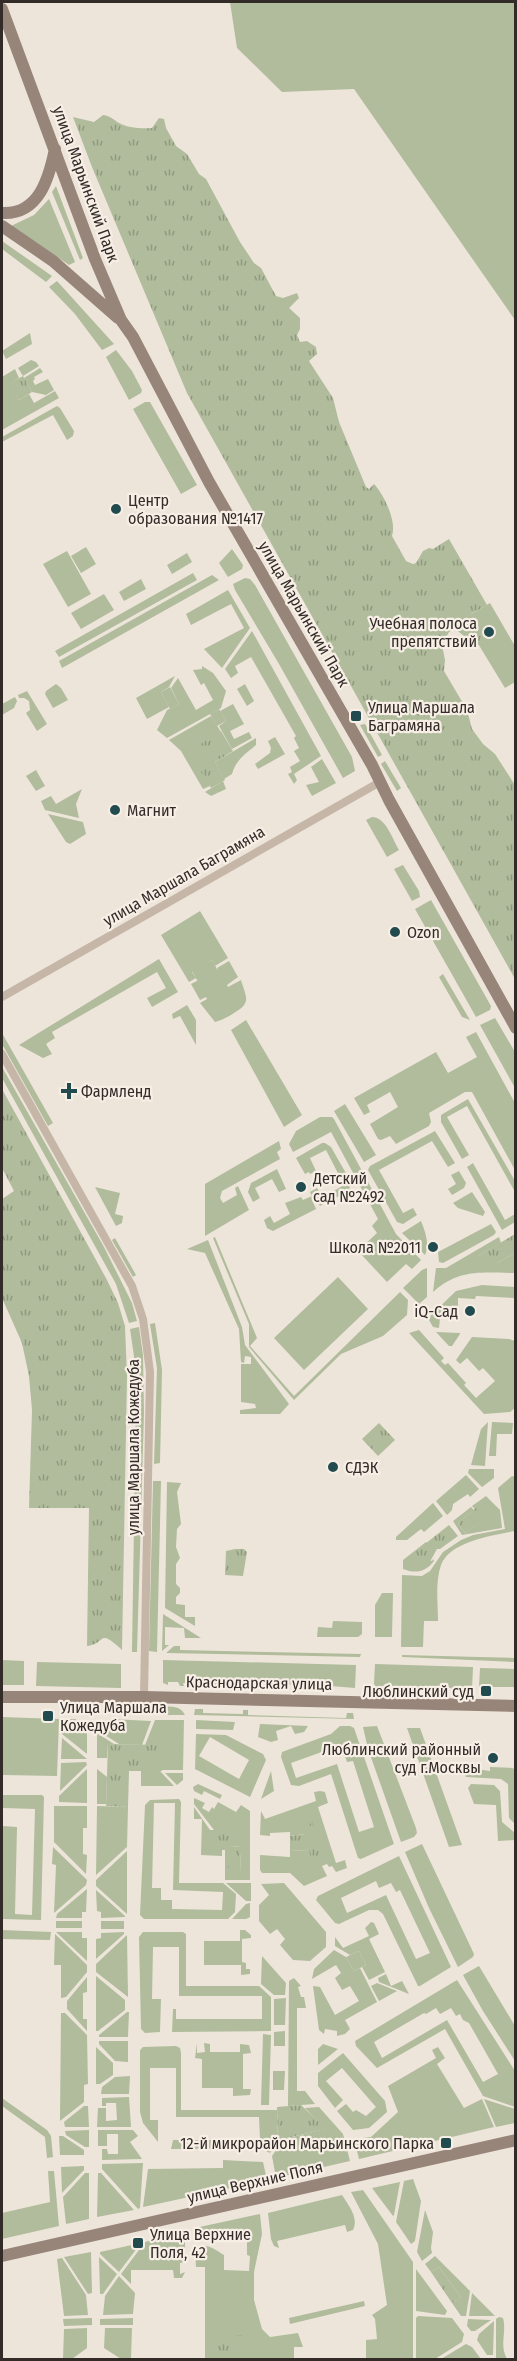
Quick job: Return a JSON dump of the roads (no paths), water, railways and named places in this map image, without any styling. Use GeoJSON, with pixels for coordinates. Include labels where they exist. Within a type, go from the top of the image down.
{"type":"FeatureCollection","features":[{"type":"Feature","properties":{"kind":"street","name":"улица Марьинский Парк"},"geometry":{"type":"LineString","coordinates":[[2,9],[95,259],[121,320],[133,337],[209,482],[380,782],[516,1028]]}},
{"type":"Feature","properties":{"kind":"street"},"geometry":{"type":"LineString","coordinates":[[2,213],[22,208],[35,200],[46,183],[55,148]]}},
{"type":"Feature","properties":{"kind":"street"},"geometry":{"type":"LineString","coordinates":[[2,226],[53,261],[121,320]]}},
{"type":"Feature","properties":{"kind":"street","name":"улица Маршала Баграмяна"},"geometry":{"type":"LineString","coordinates":[[2,997],[380,782]]}},
{"type":"Feature","properties":{"kind":"street","name":"улица Маршала Кожедуба"},"geometry":{"type":"LineString","coordinates":[[2,1054],[132,1286],[143,1319],[150,1372],[144,1697]]}},
{"type":"Feature","properties":{"kind":"street","name":"Краснодарская улица"},"geometry":{"type":"LineString","coordinates":[[2,1697],[144,1697],[516,1706]]}},
{"type":"Feature","properties":{"kind":"street","name":"улица Верхние Поля"},"geometry":{"type":"LineString","coordinates":[[2,2256],[516,2140]]}},
{"type":"Feature","properties":{"kind":"place","name":"Центр образования №1417"},"geometry":{"type":"Point","coordinates":[116,509]}},
{"type":"Feature","properties":{"kind":"place","name":"Учебная полоса препятствий"},"geometry":{"type":"Point","coordinates":[489,632]}},
{"type":"Feature","properties":{"kind":"place","name":"Улица Маршала Баграмяна"},"geometry":{"type":"Point","coordinates":[356,716]}},
{"type":"Feature","properties":{"kind":"place","name":"Магнит"},"geometry":{"type":"Point","coordinates":[115,810]}},
{"type":"Feature","properties":{"kind":"place","name":"Ozon"},"geometry":{"type":"Point","coordinates":[395,932]}},
{"type":"Feature","properties":{"kind":"place","name":"Фармленд"},"geometry":{"type":"Point","coordinates":[69,1091]}},
{"type":"Feature","properties":{"kind":"place","name":"Детский сад №2492"},"geometry":{"type":"Point","coordinates":[301,1187]}},
{"type":"Feature","properties":{"kind":"place","name":"Школа №2011"},"geometry":{"type":"Point","coordinates":[433,1247]}},
{"type":"Feature","properties":{"kind":"place","name":"iQ-Сад"},"geometry":{"type":"Point","coordinates":[470,1311]}},
{"type":"Feature","properties":{"kind":"place","name":"СДЭК"},"geometry":{"type":"Point","coordinates":[333,1467]}},
{"type":"Feature","properties":{"kind":"place","name":"Люблинский суд"},"geometry":{"type":"Point","coordinates":[486,1691]}},
{"type":"Feature","properties":{"kind":"place","name":"Улица Маршала Кожедуба"},"geometry":{"type":"Point","coordinates":[48,1716]}},
{"type":"Feature","properties":{"kind":"place","name":"Люблинский районный суд г.Москвы"},"geometry":{"type":"Point","coordinates":[493,1758]}},
{"type":"Feature","properties":{"kind":"place","name":"12-й микрорайон Марьинского Парка"},"geometry":{"type":"Point","coordinates":[446,2143]}},
{"type":"Feature","properties":{"kind":"place","name":"Улица Верхние Поля, 42"},"geometry":{"type":"Point","coordinates":[138,2243]}}]}
